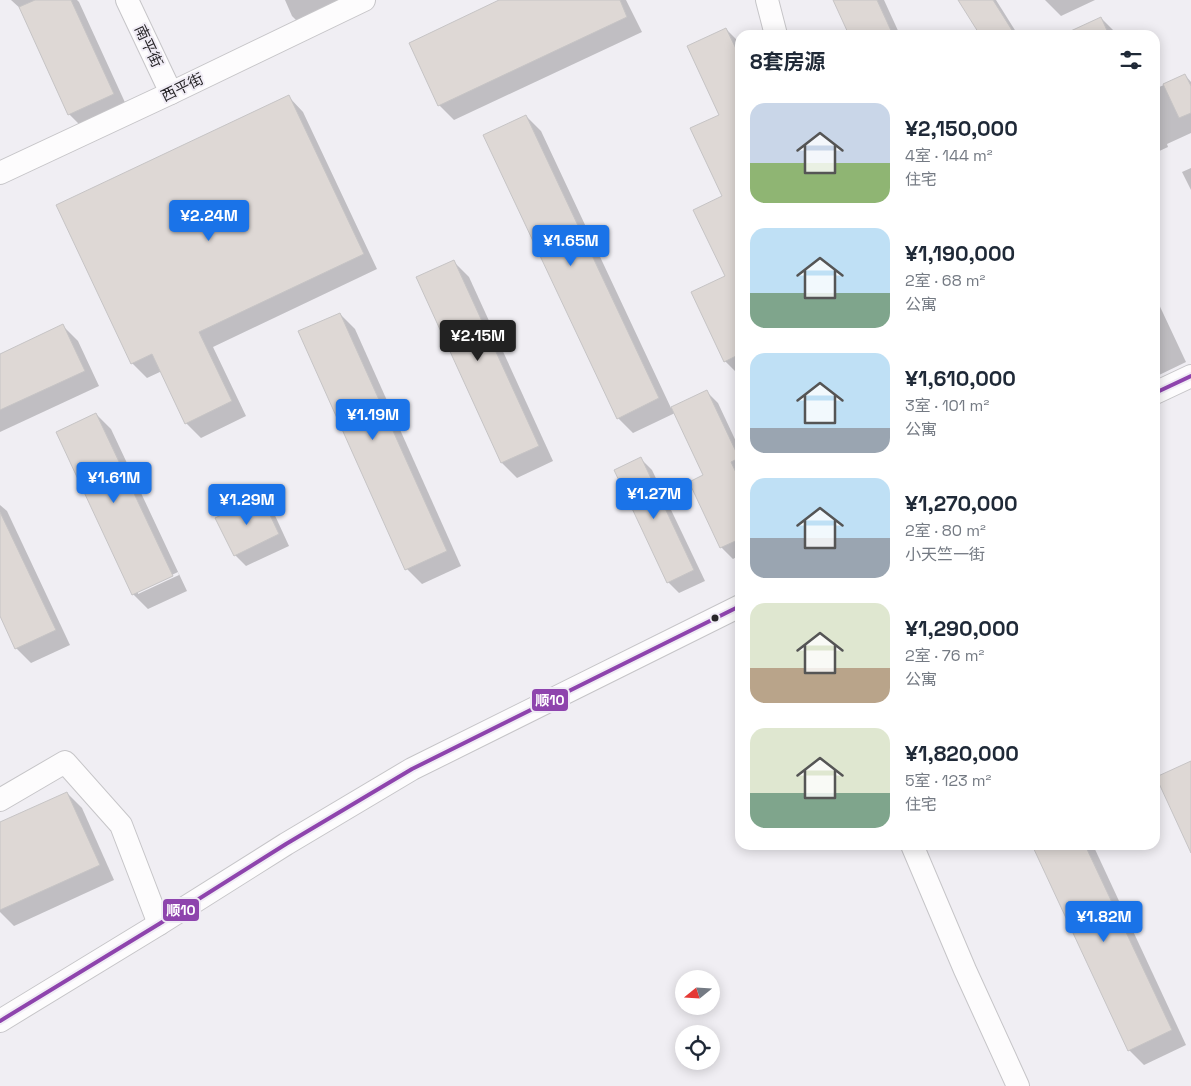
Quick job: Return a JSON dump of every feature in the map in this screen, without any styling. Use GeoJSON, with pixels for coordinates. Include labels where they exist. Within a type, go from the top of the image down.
{"type":"FeatureCollection","features":[{"type":"Feature","properties":{"kind":"street","name":"南平街"},"geometry":{"type":"LineString","coordinates":[[127,0],[171,93]]}},
{"type":"Feature","properties":{"kind":"street","name":"西平街"},"geometry":{"type":"LineString","coordinates":[[0,173],[364,0]]}},
{"type":"Feature","properties":{"kind":"street"},"geometry":{"type":"LineString","coordinates":[[766,0],[775,30]]}},
{"type":"Feature","properties":{"kind":"street"},"geometry":{"type":"LineString","coordinates":[[1160,391],[1191,376]]}},
{"type":"Feature","properties":{"kind":"street"},"geometry":{"type":"LineString","coordinates":[[0,1021],[286,844],[412,769],[735,608]]}},
{"type":"Feature","properties":{"kind":"street"},"geometry":{"type":"LineString","coordinates":[[0,800],[65,762],[121,826],[159,924]]}},
{"type":"Feature","properties":{"kind":"street"},"geometry":{"type":"LineString","coordinates":[[914,850],[965,970],[1018,1086]]}},
{"type":"Feature","properties":{"kind":"building"},"geometry":{"type":"Polygon","coordinates":[[[35,0],[71,0],[114,94],[68,115],[19,7],[35,0]]]}},
{"type":"Feature","properties":{"kind":"building"},"geometry":{"type":"Polygon","coordinates":[[[499,0],[620,0],[627,17],[438,106],[409,43],[499,0]]]}},
{"type":"Feature","properties":{"kind":"building"},"geometry":{"type":"Polygon","coordinates":[[[833,0],[877,0],[891,30],[847,30],[833,0]]]}},
{"type":"Feature","properties":{"kind":"building"},"geometry":{"type":"Polygon","coordinates":[[[958,0],[993,0],[1012,30],[977,30],[958,0]]]}},
{"type":"Feature","properties":{"kind":"building"},"geometry":{"type":"Polygon","coordinates":[[[1101,17],[1107,30],[1073,30],[1101,17]]]}},
{"type":"Feature","properties":{"kind":"building"},"geometry":{"type":"Polygon","coordinates":[[[726,28],[735,47],[735,356],[724,362],[691,292],[725,276],[693,210],[722,196],[690,128],[719,115],[687,46],[726,28]]]}},
{"type":"Feature","properties":{"kind":"building"},"geometry":{"type":"Polygon","coordinates":[[[1185,74],[1191,86],[1191,113],[1179,118],[1163,84],[1185,74]]]}},
{"type":"Feature","properties":{"kind":"building"},"geometry":{"type":"Polygon","coordinates":[[[289,95],[364,254],[199,332],[232,401],[185,424],[152,354],[131,364],[56,205],[289,95]]]}},
{"type":"Feature","properties":{"kind":"building"},"geometry":{"type":"Polygon","coordinates":[[[526,115],[659,398],[617,419],[483,135],[526,115]]]}},
{"type":"Feature","properties":{"kind":"building"},"geometry":{"type":"Polygon","coordinates":[[[454,260],[539,446],[501,463],[416,277],[454,260]]]}},
{"type":"Feature","properties":{"kind":"building"},"geometry":{"type":"Polygon","coordinates":[[[340,313],[447,551],[405,570],[298,331],[340,313]]]}},
{"type":"Feature","properties":{"kind":"building"},"geometry":{"type":"Polygon","coordinates":[[[63,324],[85,371],[0,410],[0,354],[63,324]]]}},
{"type":"Feature","properties":{"kind":"building"},"geometry":{"type":"Polygon","coordinates":[[[707,390],[735,450],[735,460],[731,462],[735,470],[735,541],[720,548],[689,482],[703,475],[671,407],[707,390]]]}},
{"type":"Feature","properties":{"kind":"building"},"geometry":{"type":"Polygon","coordinates":[[[96,413],[173,576],[132,595],[56,432],[96,413]]]}},
{"type":"Feature","properties":{"kind":"building"},"geometry":{"type":"Polygon","coordinates":[[[641,457],[694,570],[667,583],[614,470],[641,457]]]}},
{"type":"Feature","properties":{"kind":"building"},"geometry":{"type":"Polygon","coordinates":[[[261,496],[279,534],[234,556],[215,518],[261,496]]]}},
{"type":"Feature","properties":{"kind":"building"},"geometry":{"type":"Polygon","coordinates":[[[0,512],[56,630],[15,649],[0,616],[0,512]]]}},
{"type":"Feature","properties":{"kind":"building"},"geometry":{"type":"Polygon","coordinates":[[[1191,761],[1191,853],[1160,786],[1160,775],[1191,761]]]}},
{"type":"Feature","properties":{"kind":"building"},"geometry":{"type":"Polygon","coordinates":[[[67,792],[100,865],[0,910],[0,822],[67,792]]]}},
{"type":"Feature","properties":{"kind":"building"},"geometry":{"type":"Polygon","coordinates":[[[1034,850],[1087,850],[1172,1030],[1128,1051],[1034,850]]]}},
{"type":"Feature","properties":{"kind":"transit line","name":"顺10"},"geometry":{"type":"LineString","coordinates":[[1160,391],[1191,376]]}},
{"type":"Feature","properties":{"kind":"transit line","name":"顺10"},"geometry":{"type":"LineString","coordinates":[[0,1021],[286,844],[412,769],[735,608]]}}]}
